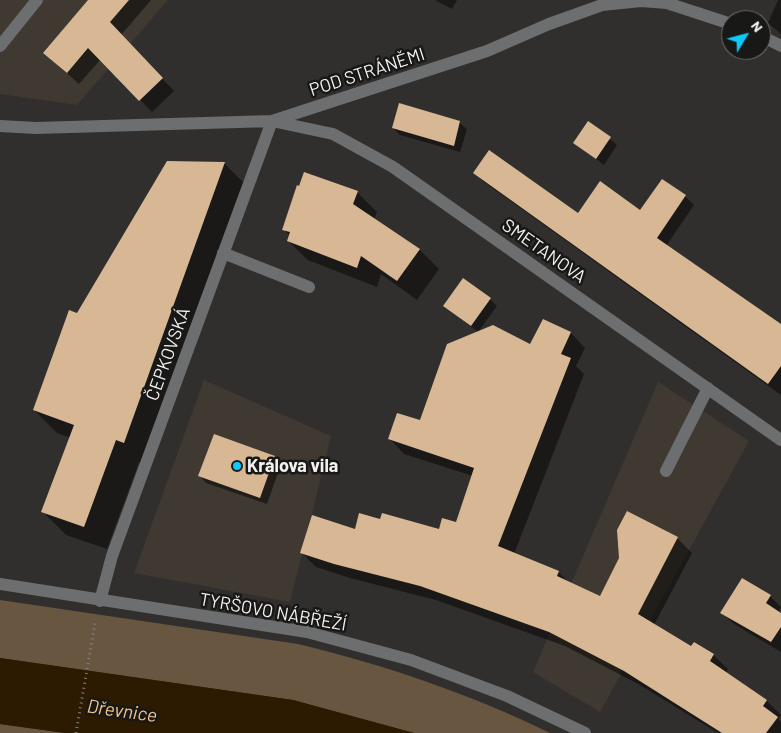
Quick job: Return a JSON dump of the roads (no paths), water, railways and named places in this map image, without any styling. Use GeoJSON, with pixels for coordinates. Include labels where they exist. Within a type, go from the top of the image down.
{"type":"FeatureCollection","features":[{"type":"Feature","properties":{"kind":"street"},"geometry":{"type":"LineString","coordinates":[[0,46],[37,0]]}},
{"type":"Feature","properties":{"kind":"street","name":"POD STRÁNĚMI"},"geometry":{"type":"LineString","coordinates":[[0,126],[36,128],[272,121],[487,51],[549,24],[602,5],[641,1],[667,3],[721,21]]}},
{"type":"Feature","properties":{"kind":"street","name":"ČEPKOVSKÁ"},"geometry":{"type":"LineString","coordinates":[[100,601],[112,556],[272,121]]}},
{"type":"Feature","properties":{"kind":"street","name":"SMETANOVA"},"geometry":{"type":"LineString","coordinates":[[272,121],[332,134],[393,167],[781,440]]}},
{"type":"Feature","properties":{"kind":"street"},"geometry":{"type":"LineString","coordinates":[[223,253],[309,287]]}},
{"type":"Feature","properties":{"kind":"street"},"geometry":{"type":"LineString","coordinates":[[666,471],[708,388]]}},
{"type":"Feature","properties":{"kind":"street","name":"TYRŠOVO NÁBŘEŽÍ"},"geometry":{"type":"LineString","coordinates":[[0,584],[307,632],[411,660],[507,696],[585,733]]}},
{"type":"Feature","properties":{"kind":"water","name":"Dřevnice"},"geometry":{"type":"Polygon","coordinates":[[[0,658],[293,700],[414,733],[65,733],[0,724],[0,658]]]}},
{"type":"Feature","properties":{"kind":"place","name":"Králova vila"},"geometry":{"type":"Point","coordinates":[237,466]}}]}
